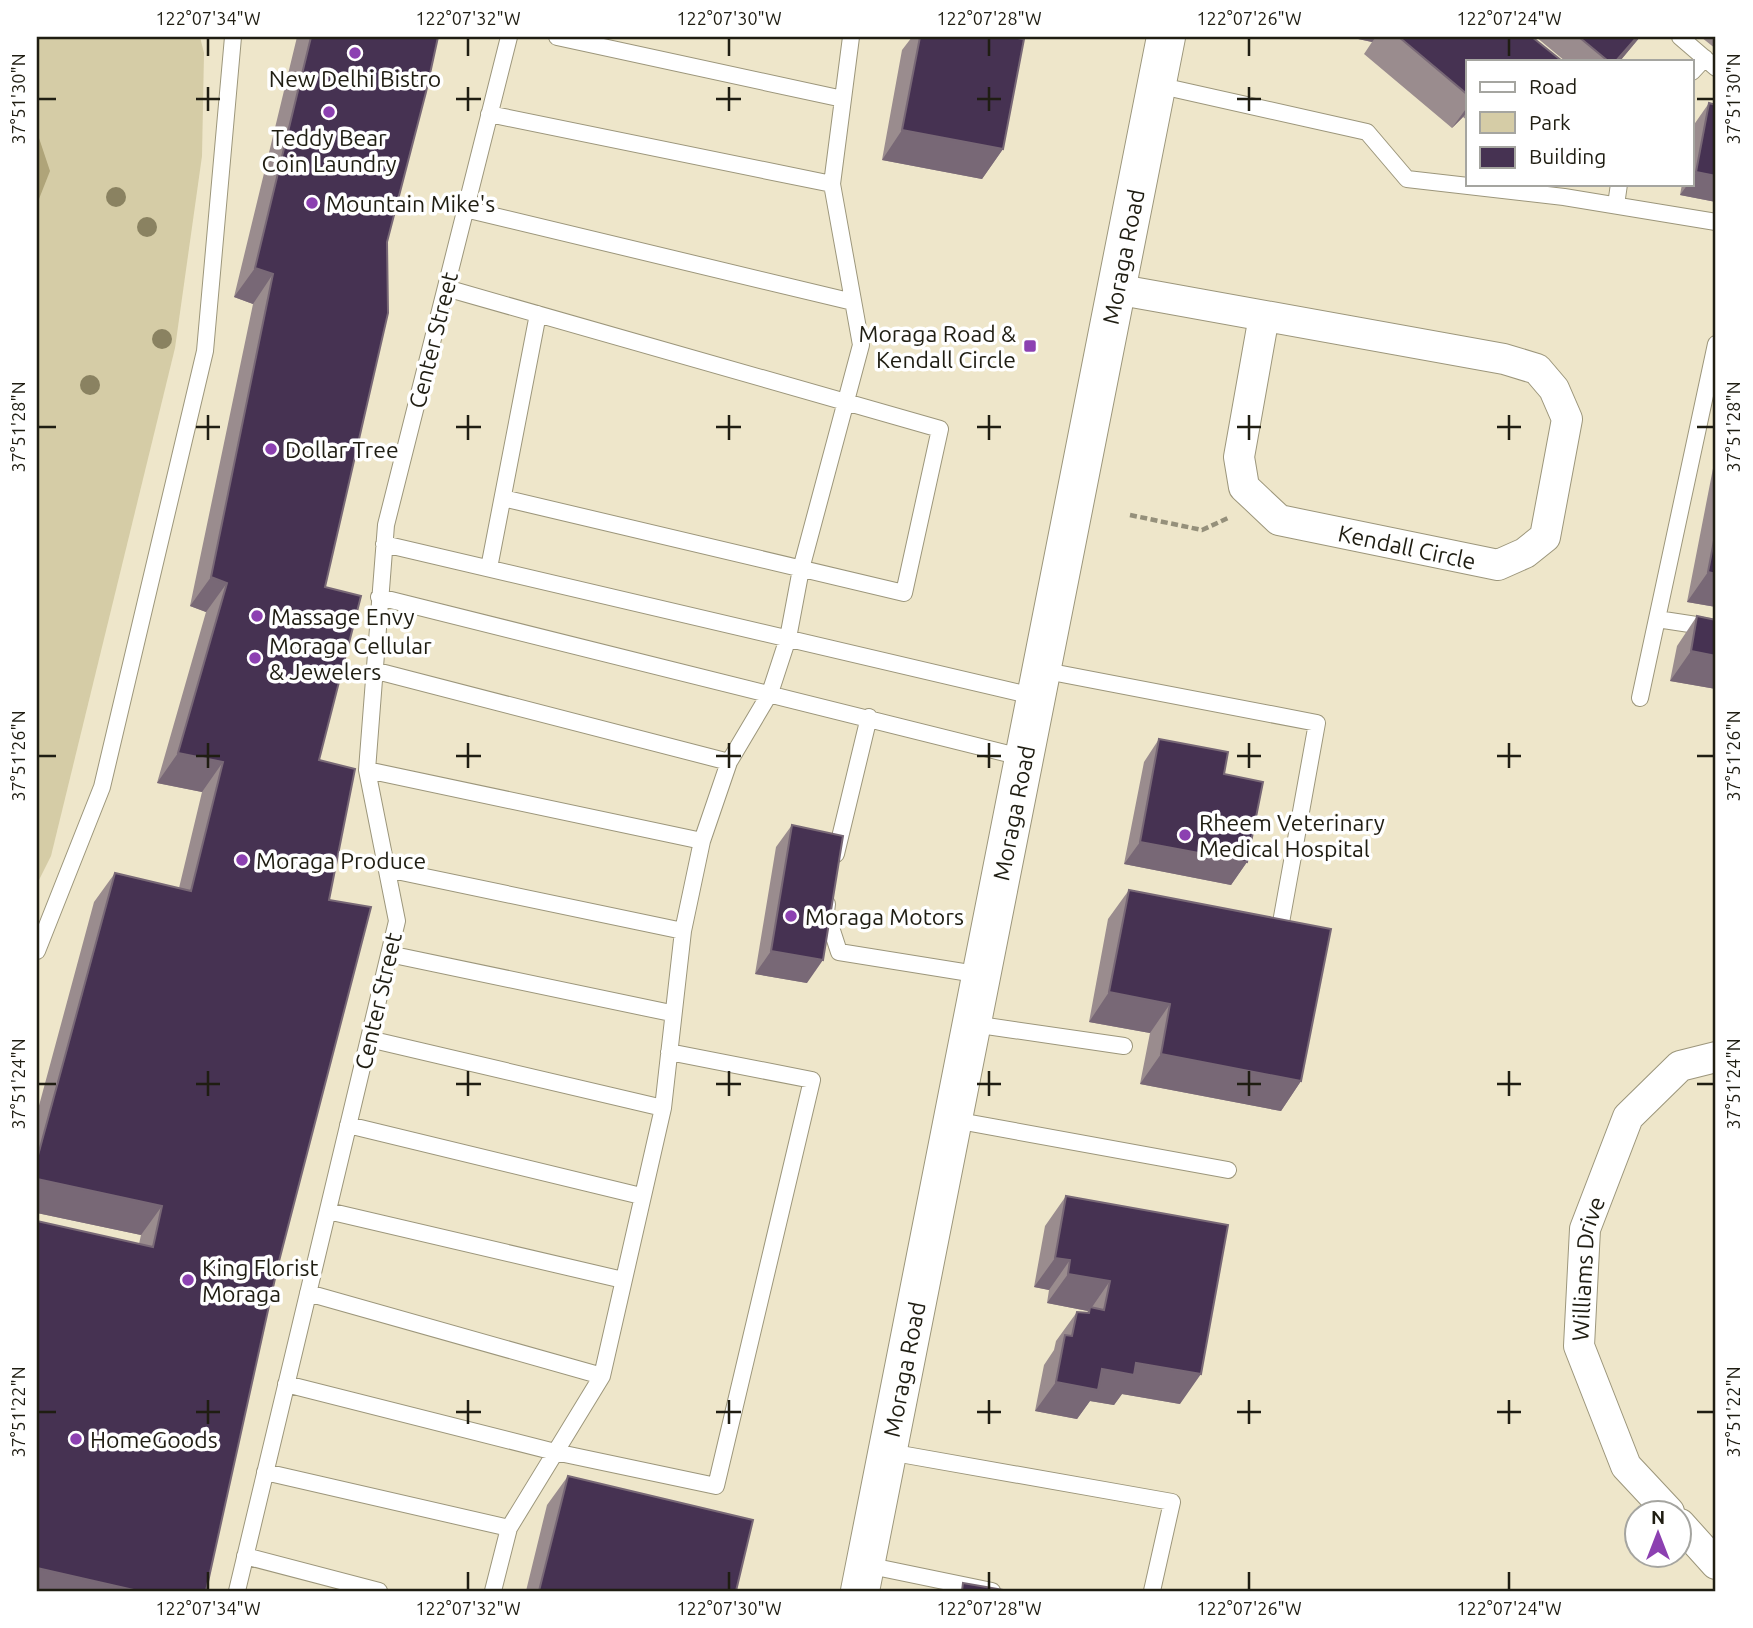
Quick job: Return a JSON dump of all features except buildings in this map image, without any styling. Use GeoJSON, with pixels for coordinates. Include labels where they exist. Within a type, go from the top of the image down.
{"type":"FeatureCollection","features":[{"type":"Feature","properties":{"kind":"main road","name":"Moraga Road"},"geometry":{"type":"LineString","coordinates":[[863,1578],[984,975],[1166,37]]}},
{"type":"Feature","properties":{"kind":"street","name":"Kendall Circle"},"geometry":{"type":"LineString","coordinates":[[1115,289],[1504,359],[1536,369],[1554,389],[1567,419],[1545,537],[1525,553],[1498,565],[1279,520],[1244,487],[1239,457],[1264,316]]}},
{"type":"Feature","properties":{"kind":"street","name":"Williams Drive"},"geometry":{"type":"LineString","coordinates":[[1655,1498],[1626,1466],[1579,1346],[1585,1229],[1628,1117],[1680,1066],[1716,1056]]}},
{"type":"Feature","properties":{"kind":"street"},"geometry":{"type":"LineString","coordinates":[[1694,1540],[1716,1564]]}},
{"type":"Feature","properties":{"kind":"lane"},"geometry":{"type":"LineString","coordinates":[[37,951],[102,787],[205,351],[233,37]]}},
{"type":"Feature","properties":{"kind":"lane","name":"Center Street"},"geometry":{"type":"LineString","coordinates":[[237,1591],[397,920],[367,770],[384,544],[509,37]]}},
{"type":"Feature","properties":{"kind":"lane"},"geometry":{"type":"LineString","coordinates":[[557,37],[843,99]]}},
{"type":"Feature","properties":{"kind":"lane"},"geometry":{"type":"LineString","coordinates":[[493,1591],[509,1528],[602,1376],[663,1108],[671,1013],[683,931],[702,841],[729,762],[770,693],[788,638],[801,569],[861,345],[832,184],[851,37]]}},
{"type":"Feature","properties":{"kind":"lane"},"geometry":{"type":"LineString","coordinates":[[1680,37],[1710,63],[1694,71]]}},
{"type":"Feature","properties":{"kind":"lane"},"geometry":{"type":"LineString","coordinates":[[1157,85],[1367,132],[1407,179],[1616,205],[1716,222]]}},
{"type":"Feature","properties":{"kind":"lane"},"geometry":{"type":"LineString","coordinates":[[489,114],[832,184]]}},
{"type":"Feature","properties":{"kind":"lane"},"geometry":{"type":"LineString","coordinates":[[1616,205],[1619,186]]}},
{"type":"Feature","properties":{"kind":"lane"},"geometry":{"type":"LineString","coordinates":[[465,209],[853,302]]}},
{"type":"Feature","properties":{"kind":"lane"},"geometry":{"type":"LineString","coordinates":[[446,288],[940,429],[904,593],[503,498]]}},
{"type":"Feature","properties":{"kind":"lane"},"geometry":{"type":"LineString","coordinates":[[489,568],[538,314]]}},
{"type":"Feature","properties":{"kind":"lane"},"geometry":{"type":"LineString","coordinates":[[1640,698],[1716,344]]}},
{"type":"Feature","properties":{"kind":"lane"},"geometry":{"type":"LineString","coordinates":[[384,544],[788,638],[1039,684],[1317,723],[1280,928]]}},
{"type":"Feature","properties":{"kind":"lane"},"geometry":{"type":"LineString","coordinates":[[379,597],[1025,758]]}},
{"type":"Feature","properties":{"kind":"lane"},"geometry":{"type":"LineString","coordinates":[[1657,619],[1716,628]]}},
{"type":"Feature","properties":{"kind":"lane"},"geometry":{"type":"LineString","coordinates":[[373,670],[729,762]]}},
{"type":"Feature","properties":{"kind":"lane"},"geometry":{"type":"LineString","coordinates":[[869,717],[826,912],[839,952],[984,975]]}},
{"type":"Feature","properties":{"kind":"lane"},"geometry":{"type":"LineString","coordinates":[[367,770],[702,841]]}},
{"type":"Feature","properties":{"kind":"lane"},"geometry":{"type":"LineString","coordinates":[[387,869],[683,931]]}},
{"type":"Feature","properties":{"kind":"lane"},"geometry":{"type":"LineString","coordinates":[[389,954],[671,1013]]}},
{"type":"Feature","properties":{"kind":"lane"},"geometry":{"type":"LineString","coordinates":[[973,1024],[1124,1046]]}},
{"type":"Feature","properties":{"kind":"lane"},"geometry":{"type":"LineString","coordinates":[[369,1039],[663,1108]]}},
{"type":"Feature","properties":{"kind":"lane"},"geometry":{"type":"LineString","coordinates":[[286,1384],[555,1452],[716,1486],[813,1080],[669,1052]]}},
{"type":"Feature","properties":{"kind":"lane"},"geometry":{"type":"LineString","coordinates":[[954,1120],[1228,1170]]}},
{"type":"Feature","properties":{"kind":"lane"},"geometry":{"type":"LineString","coordinates":[[348,1125],[641,1196]]}},
{"type":"Feature","properties":{"kind":"lane"},"geometry":{"type":"LineString","coordinates":[[328,1210],[623,1280]]}},
{"type":"Feature","properties":{"kind":"lane"},"geometry":{"type":"LineString","coordinates":[[308,1293],[602,1376]]}},
{"type":"Feature","properties":{"kind":"lane"},"geometry":{"type":"LineString","coordinates":[[889,1452],[1172,1502],[1152,1591]]}},
{"type":"Feature","properties":{"kind":"lane"},"geometry":{"type":"LineString","coordinates":[[265,1472],[509,1528]]}},
{"type":"Feature","properties":{"kind":"lane"},"geometry":{"type":"LineString","coordinates":[[245,1556],[379,1591]]}},
{"type":"Feature","properties":{"kind":"lane"},"geometry":{"type":"LineString","coordinates":[[863,1578],[992,1591]]}},
{"type":"Feature","properties":{"kind":"path"},"geometry":{"type":"LineString","coordinates":[[1130,515],[1202,530],[1260,502]]}},
{"type":"Feature","properties":{"kind":"green space"},"geometry":{"type":"Polygon","coordinates":[[[37,37],[200,37],[204,53],[202,156],[175,348],[51,856],[37,884],[37,37]]]}},
{"type":"Feature","properties":{"kind":"shaded area"},"geometry":{"type":"Polygon","coordinates":[[[37,132],[50,171],[37,204],[37,132]]]}},
{"type":"Feature","properties":{"kind":"place","name":"New Delhi Bistro"},"geometry":{"type":"Point","coordinates":[355,53]}},
{"type":"Feature","properties":{"kind":"place","name":"Teddy Bear Coin Laundry"},"geometry":{"type":"Point","coordinates":[329,112]}},
{"type":"Feature","properties":{"kind":"place","name":"Mountain Mike's"},"geometry":{"type":"Point","coordinates":[312,203]}},
{"type":"Feature","properties":{"kind":"place","name":"Moraga Road & Kendall Circle"},"geometry":{"type":"Point","coordinates":[1030,346]}},
{"type":"Feature","properties":{"kind":"place","name":"Dollar Tree"},"geometry":{"type":"Point","coordinates":[271,449]}},
{"type":"Feature","properties":{"kind":"place","name":"Massage Envy"},"geometry":{"type":"Point","coordinates":[257,616]}},
{"type":"Feature","properties":{"kind":"place","name":"Moraga Cellular & Jewelers"},"geometry":{"type":"Point","coordinates":[255,658]}},
{"type":"Feature","properties":{"kind":"place","name":"Rheem Veterinary Medical Hospital"},"geometry":{"type":"Point","coordinates":[1185,835]}},
{"type":"Feature","properties":{"kind":"place","name":"Moraga Produce"},"geometry":{"type":"Point","coordinates":[242,860]}},
{"type":"Feature","properties":{"kind":"place","name":"Moraga Motors"},"geometry":{"type":"Point","coordinates":[791,916]}},
{"type":"Feature","properties":{"kind":"place","name":"King Florist Moraga"},"geometry":{"type":"Point","coordinates":[188,1280]}},
{"type":"Feature","properties":{"kind":"place","name":"HomeGoods"},"geometry":{"type":"Point","coordinates":[76,1439]}}]}
